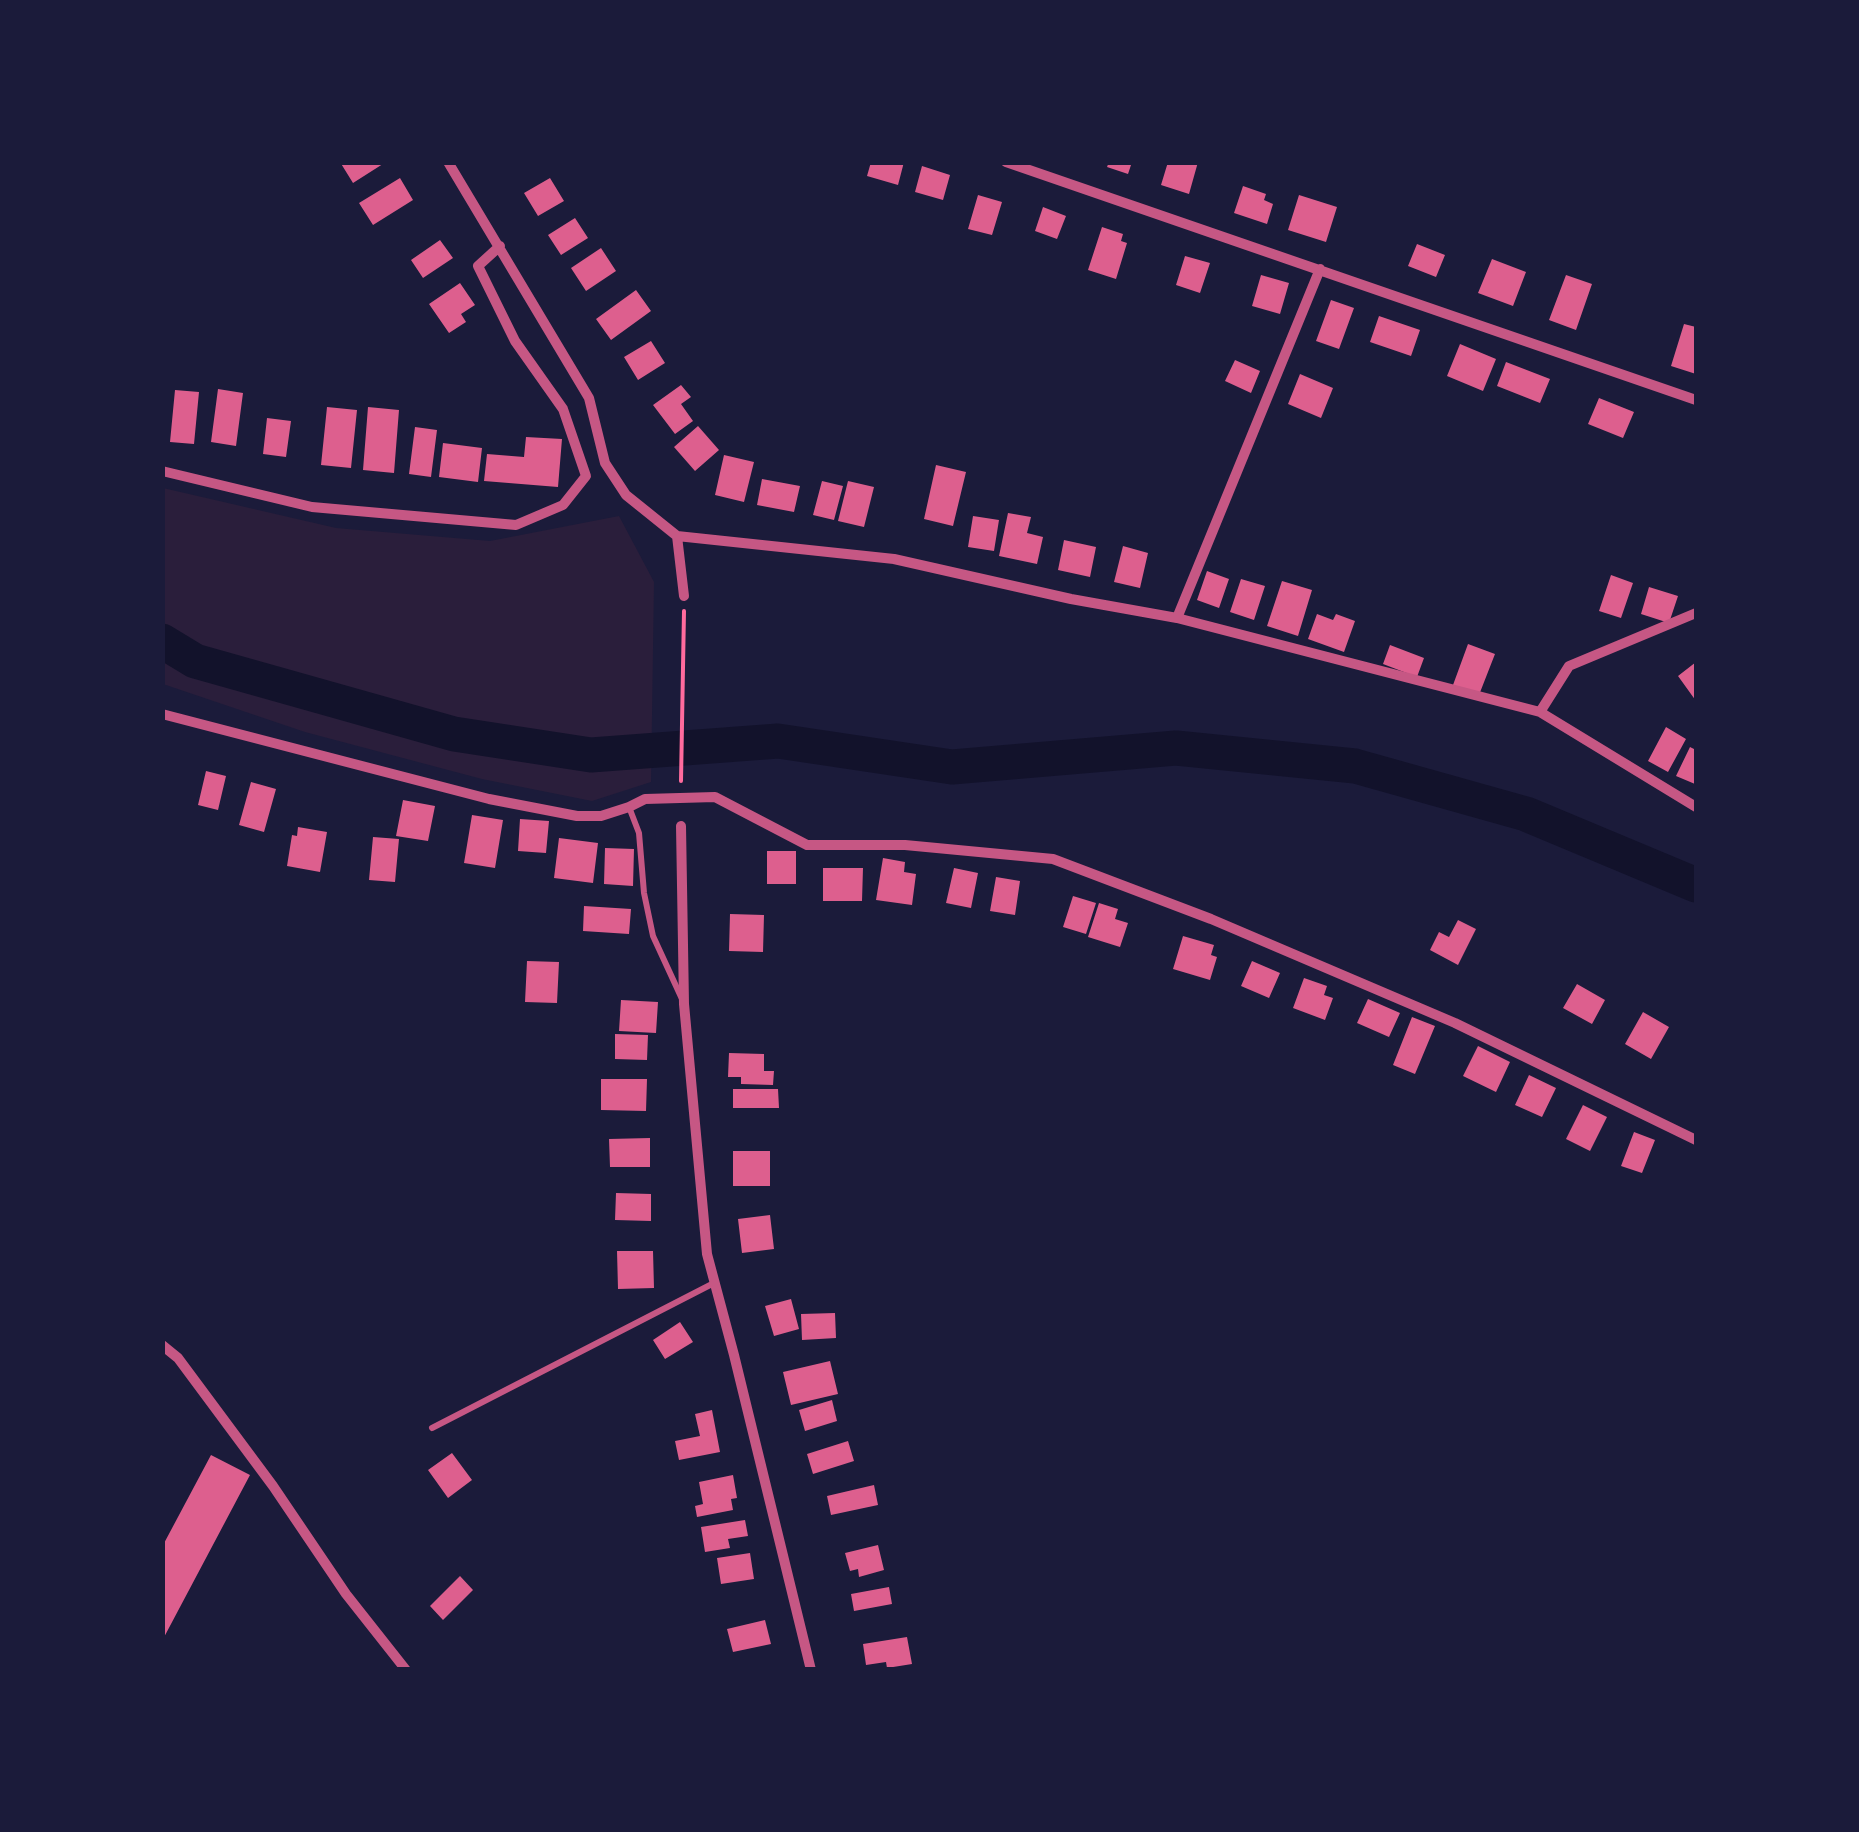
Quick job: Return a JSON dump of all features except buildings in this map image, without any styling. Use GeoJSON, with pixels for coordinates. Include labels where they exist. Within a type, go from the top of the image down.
{"type":"FeatureCollection","features":[{"type":"Feature","properties":{"kind":"street"},"geometry":{"type":"LineString","coordinates":[[448,162],[589,398],[605,463],[626,495],[677,536],[894,558],[1071,599],[1177,618],[1540,712],[1696,807]]}},
{"type":"Feature","properties":{"kind":"street"},"geometry":{"type":"LineString","coordinates":[[1006,162],[1696,400]]}},
{"type":"Feature","properties":{"kind":"street"},"geometry":{"type":"LineString","coordinates":[[162,471],[312,507],[516,525],[563,505],[586,476],[564,409],[515,341],[478,266],[500,246]]}},
{"type":"Feature","properties":{"kind":"street"},"geometry":{"type":"LineString","coordinates":[[1177,618],[1320,269]]}},
{"type":"Feature","properties":{"kind":"street"},"geometry":{"type":"LineString","coordinates":[[677,536],[684,596]]}},
{"type":"Feature","properties":{"kind":"street"},"geometry":{"type":"LineString","coordinates":[[1540,712],[1569,666],[1696,613]]}},
{"type":"Feature","properties":{"kind":"street"},"geometry":{"type":"LineString","coordinates":[[162,714],[489,799],[577,816],[601,816],[645,800],[715,798],[807,845],[905,845],[1053,859],[1211,919],[1455,1023],[1696,1140]]}},
{"type":"Feature","properties":{"kind":"street"},"geometry":{"type":"LineString","coordinates":[[681,826],[684,1004],[706,1254],[812,1670]]}},
{"type":"Feature","properties":{"kind":"street"},"geometry":{"type":"LineString","coordinates":[[162,1346],[178,1358],[346,1594],[406,1670]]}},
{"type":"Feature","properties":{"kind":"lane"},"geometry":{"type":"LineString","coordinates":[[629,808],[639,833],[644,893],[653,936],[684,1004]]}},
{"type":"Feature","properties":{"kind":"lane"},"geometry":{"type":"LineString","coordinates":[[432,1428],[714,1283]]}},
{"type":"Feature","properties":{"kind":"path"},"geometry":{"type":"LineString","coordinates":[[682,788],[684,596]]}},
{"type":"Feature","properties":{"kind":"shaded area"},"geometry":{"type":"Polygon","coordinates":[[[163,488],[336,528],[490,541],[619,516],[654,582],[651,782],[592,801],[482,779],[305,732],[163,684],[163,488]]]}},
{"type":"Feature","properties":{"kind":"waterway"},"geometry":{"type":"LineString","coordinates":[[162,641],[195,661],[454,734],[591,755],[778,741],[952,767],[1176,748],[1355,766],[1526,814],[1696,885]]}}]}
